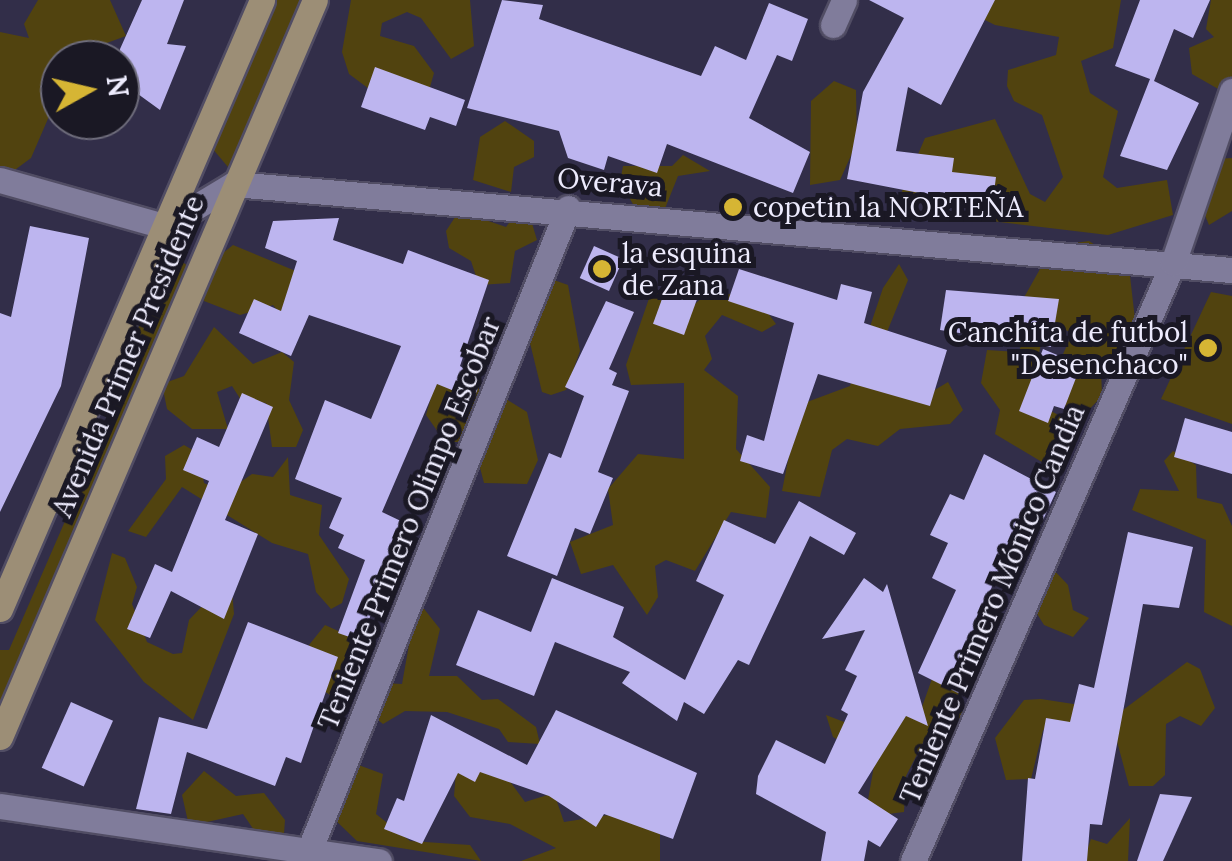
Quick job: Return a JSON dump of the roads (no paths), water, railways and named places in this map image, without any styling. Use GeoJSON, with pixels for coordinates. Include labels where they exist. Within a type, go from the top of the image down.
{"type":"FeatureCollection","features":[{"type":"Feature","properties":{"kind":"main road","name":"Avenida Primer Presidente"},"geometry":{"type":"LineString","coordinates":[[0,609],[262,0]]}},
{"type":"Feature","properties":{"kind":"main road","name":"Avenida Primer Presidente"},"geometry":{"type":"LineString","coordinates":[[0,737],[315,0]]}},
{"type":"Feature","properties":{"kind":"street"},"geometry":{"type":"LineString","coordinates":[[833,25],[844,0]]}},
{"type":"Feature","properties":{"kind":"street","name":"Teniente Primero Mónico Candia"},"geometry":{"type":"LineString","coordinates":[[913,861],[1173,263],[1232,91]]}},
{"type":"Feature","properties":{"kind":"street"},"geometry":{"type":"LineString","coordinates":[[0,180],[164,226],[234,184]]}},
{"type":"Feature","properties":{"kind":"street","name":"Overava"},"geometry":{"type":"LineString","coordinates":[[234,184],[568,208],[1232,270]]}},
{"type":"Feature","properties":{"kind":"street","name":"Teniente Primero Olimpo Escobar"},"geometry":{"type":"LineString","coordinates":[[307,856],[568,208]]}},
{"type":"Feature","properties":{"kind":"street"},"geometry":{"type":"LineString","coordinates":[[0,806],[307,856],[379,861]]}},
{"type":"Feature","properties":{"kind":"place","name":"copetin la NORTEÑA"},"geometry":{"type":"Point","coordinates":[733,207]}},
{"type":"Feature","properties":{"kind":"place","name":"la esquina de Zana"},"geometry":{"type":"Point","coordinates":[602,269]}},
{"type":"Feature","properties":{"kind":"place","name":"Canchita de futbol \"Desenchaco\""},"geometry":{"type":"Point","coordinates":[1208,348]}}]}
